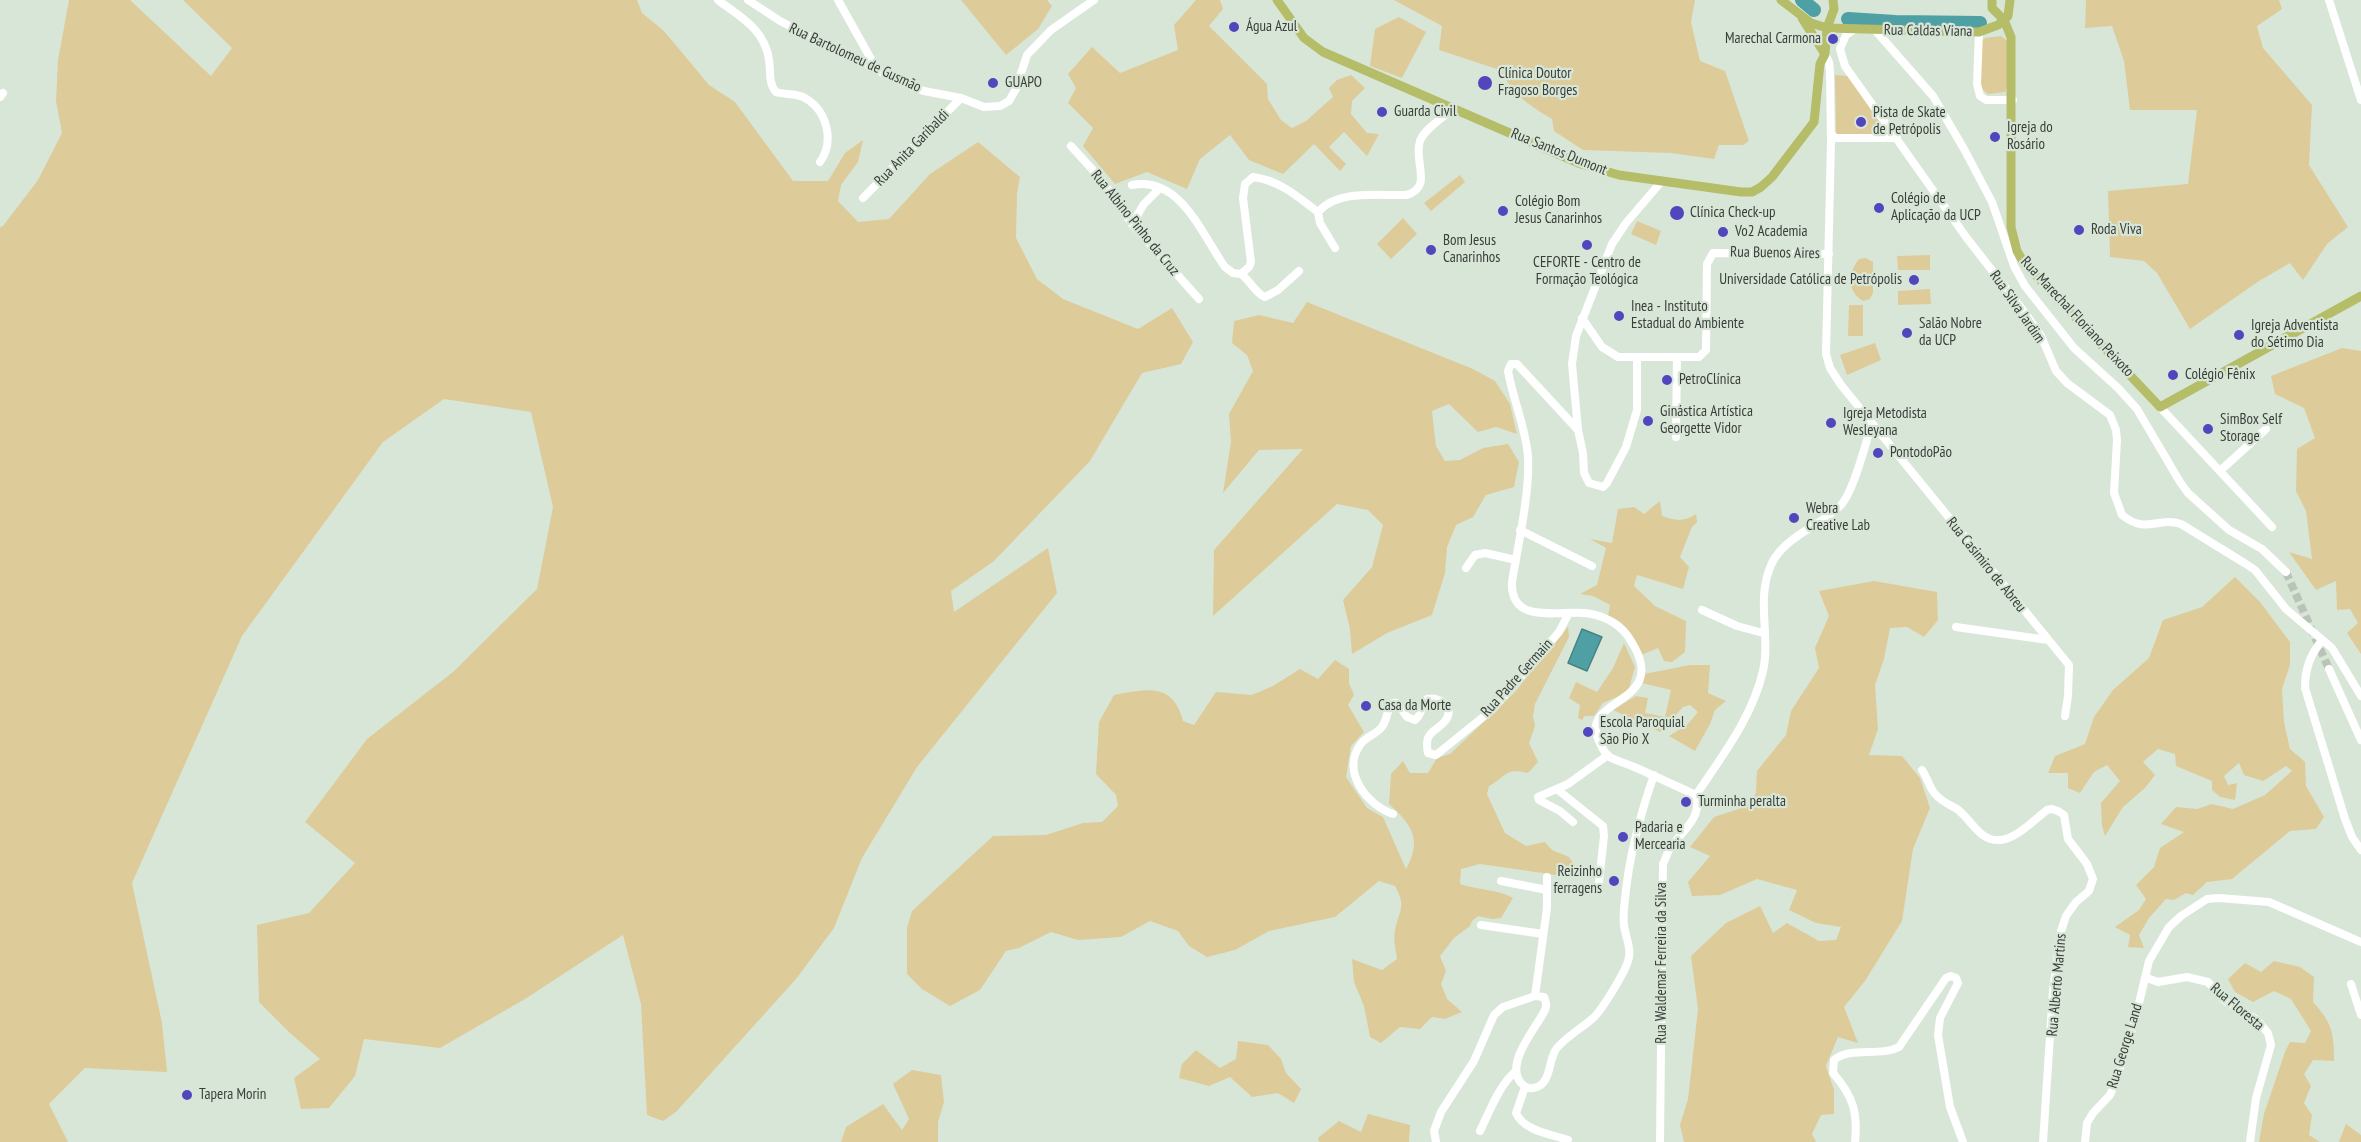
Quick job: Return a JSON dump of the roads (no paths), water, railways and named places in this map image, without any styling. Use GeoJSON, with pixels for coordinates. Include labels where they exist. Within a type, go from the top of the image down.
{"type":"FeatureCollection","features":[{"type":"Feature","properties":{"kind":"main road","name":"Rua Santos Dumont"},"geometry":{"type":"LineString","coordinates":[[1277,0],[1298,31],[1314,47],[1581,164],[1619,175],[1741,192],[1752,192],[1772,177],[1814,122],[1820,64],[1825,54],[1827,28],[1833,4]]}},
{"type":"Feature","properties":{"kind":"main road"},"geometry":{"type":"LineString","coordinates":[[1781,0],[1811,23],[1827,28]]}},
{"type":"Feature","properties":{"kind":"main road"},"geometry":{"type":"LineString","coordinates":[[1992,0],[1992,8],[2004,20],[2008,16],[2010,0]]}},
{"type":"Feature","properties":{"kind":"main road"},"geometry":{"type":"LineString","coordinates":[[1833,4],[1840,21],[1851,29]]}},
{"type":"Feature","properties":{"kind":"main road"},"geometry":{"type":"LineString","coordinates":[[1799,15],[1825,54]]}},
{"type":"Feature","properties":{"kind":"main road","name":"Rua Caldas Viana"},"geometry":{"type":"LineString","coordinates":[[1827,28],[1979,32],[1998,25],[2004,20]]}},
{"type":"Feature","properties":{"kind":"main road","name":"Rua Marechal Floriano Peixoto"},"geometry":{"type":"LineString","coordinates":[[2004,20],[2011,37],[2013,100],[2011,227],[2017,251],[2035,275],[2160,407]]}},
{"type":"Feature","properties":{"kind":"main road"},"geometry":{"type":"LineString","coordinates":[[2160,407],[2361,296]]}},
{"type":"Feature","properties":{"kind":"street","name":"Rua Bartolomeu de Gusmão"},"geometry":{"type":"LineString","coordinates":[[748,0],[789,27],[912,87],[961,98],[984,107],[1000,106],[1009,101],[1016,89],[1026,55],[1051,30],[1094,0]]}},
{"type":"Feature","properties":{"kind":"street"},"geometry":{"type":"LineString","coordinates":[[838,0],[876,69]]}},
{"type":"Feature","properties":{"kind":"street"},"geometry":{"type":"LineString","coordinates":[[2329,0],[2361,100]]}},
{"type":"Feature","properties":{"kind":"street"},"geometry":{"type":"LineString","coordinates":[[722,2],[753,25],[763,41],[770,62],[769,70],[773,89],[776,92],[803,97],[818,111],[825,124],[829,143],[820,162]]}},
{"type":"Feature","properties":{"kind":"street"},"geometry":{"type":"LineString","coordinates":[[1843,62],[1840,49],[1851,29]]}},
{"type":"Feature","properties":{"kind":"street"},"geometry":{"type":"LineString","coordinates":[[1875,30],[1933,96],[1992,202],[2014,266],[2025,286],[2074,348],[2118,388],[2137,409],[2188,493],[2229,530],[2262,549],[2286,572]]}},
{"type":"Feature","properties":{"kind":"street"},"geometry":{"type":"LineString","coordinates":[[1979,32],[1977,84],[1980,96],[1986,100],[2013,100]]}},
{"type":"Feature","properties":{"kind":"street"},"geometry":{"type":"LineString","coordinates":[[1825,54],[1837,55],[1843,62]]}},
{"type":"Feature","properties":{"kind":"street","name":"Rua Casimiro de Abreu"},"geometry":{"type":"LineString","coordinates":[[1825,54],[1830,71],[1833,138],[1827,354],[1830,368],[1872,424],[2069,665],[2065,716]]}},
{"type":"Feature","properties":{"kind":"street"},"geometry":{"type":"LineString","coordinates":[[1830,71],[1836,64],[1843,62]]}},
{"type":"Feature","properties":{"kind":"street","name":"Rua Silva Jardim"},"geometry":{"type":"LineString","coordinates":[[1843,62],[1966,237],[2026,314],[2041,336],[2056,371],[2067,383],[2110,415],[2117,440],[2114,493],[2122,515],[2132,522],[2144,525],[2176,522],[2226,550],[2255,570],[2286,609],[2336,653],[2361,696]]}},
{"type":"Feature","properties":{"kind":"street","name":"Rua Anita Garibaldi"},"geometry":{"type":"LineString","coordinates":[[863,198],[961,98]]}},
{"type":"Feature","properties":{"kind":"street"},"geometry":{"type":"LineString","coordinates":[[1318,212],[1325,204],[1338,198],[1406,195],[1416,192],[1421,184],[1418,150],[1420,140],[1454,108]]}},
{"type":"Feature","properties":{"kind":"street"},"geometry":{"type":"LineString","coordinates":[[1833,138],[1897,138]]}},
{"type":"Feature","properties":{"kind":"street","name":"Rua Albino Pinho da Cruz"},"geometry":{"type":"LineString","coordinates":[[1071,146],[1101,179],[1132,224],[1200,299]]}},
{"type":"Feature","properties":{"kind":"street"},"geometry":{"type":"LineString","coordinates":[[1241,274],[1251,262],[1244,198],[1245,184],[1253,177],[1265,178],[1281,185],[1318,212],[1320,223],[1335,248]]}},
{"type":"Feature","properties":{"kind":"street"},"geometry":{"type":"LineString","coordinates":[[1637,358],[1635,417],[1626,447],[1603,487],[1589,483],[1586,478],[1578,430],[1572,364],[1576,336],[1611,244],[1661,182]]}},
{"type":"Feature","properties":{"kind":"street"},"geometry":{"type":"LineString","coordinates":[[1132,185],[1142,183],[1169,192],[1186,208],[1225,267],[1233,273],[1241,274],[1265,297],[1278,290],[1299,271]]}},
{"type":"Feature","properties":{"kind":"street"},"geometry":{"type":"LineString","coordinates":[[1132,224],[1144,204],[1160,188]]}},
{"type":"Feature","properties":{"kind":"street","name":"Rua Buenos Aires"},"geometry":{"type":"LineString","coordinates":[[1582,318],[1602,347],[1618,357],[1699,357],[1706,350],[1707,264],[1713,253],[1829,254]]}},
{"type":"Feature","properties":{"kind":"street"},"geometry":{"type":"LineString","coordinates":[[1676,437],[1677,357]]}},
{"type":"Feature","properties":{"kind":"street"},"geometry":{"type":"LineString","coordinates":[[1578,430],[1517,364],[1511,364],[1508,371],[1525,436],[1528,458],[1512,589],[1517,603],[1529,612],[1585,613],[1618,625],[1629,638],[1640,664],[1641,675],[1635,690],[1605,709],[1597,722],[1595,729],[1597,735],[1608,756],[1696,795],[1744,722],[1753,701],[1763,670],[1763,603],[1772,562],[1780,550],[1843,503],[1872,424]]}},
{"type":"Feature","properties":{"kind":"street","name":"Rua Marechal Floriano Peixoto"},"geometry":{"type":"LineString","coordinates":[[2160,407],[2272,527]]}},
{"type":"Feature","properties":{"kind":"street"},"geometry":{"type":"LineString","coordinates":[[2220,471],[2266,429]]}},
{"type":"Feature","properties":{"kind":"street"},"geometry":{"type":"LineString","coordinates":[[1521,530],[1592,566]]}},
{"type":"Feature","properties":{"kind":"street"},"geometry":{"type":"LineString","coordinates":[[1467,568],[1475,555],[1485,553],[1516,560]]}},
{"type":"Feature","properties":{"kind":"street"},"geometry":{"type":"LineString","coordinates":[[1702,610],[1737,626],[1763,633]]}},
{"type":"Feature","properties":{"kind":"street","name":"Rua Padre Germain"},"geometry":{"type":"LineString","coordinates":[[1393,814],[1371,803],[1355,776],[1352,765],[1362,742],[1381,728],[1393,703],[1396,703],[1410,719],[1415,720],[1427,699],[1438,699],[1447,705],[1448,716],[1445,722],[1429,736],[1426,742],[1428,753],[1436,755],[1493,709],[1559,632],[1569,614]]}},
{"type":"Feature","properties":{"kind":"street"},"geometry":{"type":"LineString","coordinates":[[1956,627],[2048,640]]}},
{"type":"Feature","properties":{"kind":"street"},"geometry":{"type":"LineString","coordinates":[[2322,640],[2310,657],[2305,673],[2305,688],[2345,819],[2352,837],[2361,850]]}},
{"type":"Feature","properties":{"kind":"street"},"geometry":{"type":"LineString","coordinates":[[2329,669],[2361,740]]}},
{"type":"Feature","properties":{"kind":"street"},"geometry":{"type":"LineString","coordinates":[[1573,822],[1539,800],[1538,797],[1558,789],[1608,756]]}},
{"type":"Feature","properties":{"kind":"street","name":"Rua Alberto Martins"},"geometry":{"type":"LineString","coordinates":[[1922,770],[1938,797],[1947,805],[1957,809],[1982,835],[1993,840],[2007,838],[2047,810],[2058,810],[2064,815],[2068,839],[2087,864],[2093,879],[2089,891],[2076,902],[2066,916],[2061,931],[2054,990],[2043,1142]]}},
{"type":"Feature","properties":{"kind":"street"},"geometry":{"type":"LineString","coordinates":[[1516,1071],[1519,1081],[1525,1087],[1533,1088],[1541,1085],[1546,1079],[1555,1050],[1595,1017],[1628,963],[1630,952],[1624,924],[1625,899],[1638,821],[1653,775]]}},
{"type":"Feature","properties":{"kind":"street"},"geometry":{"type":"LineString","coordinates":[[1558,789],[1603,826],[1598,891]]}},
{"type":"Feature","properties":{"kind":"street","name":"Rua Waldemar Ferreira da Silva"},"geometry":{"type":"LineString","coordinates":[[1660,1142],[1663,864],[1669,850],[1694,819],[1697,809],[1696,795]]}},
{"type":"Feature","properties":{"kind":"street"},"geometry":{"type":"LineString","coordinates":[[1535,996],[1547,908],[1547,877]]}},
{"type":"Feature","properties":{"kind":"street"},"geometry":{"type":"LineString","coordinates":[[1501,881],[1547,890]]}},
{"type":"Feature","properties":{"kind":"street"},"geometry":{"type":"LineString","coordinates":[[2147,978],[2150,961],[2169,927],[2207,899],[2269,902],[2361,942]]}},
{"type":"Feature","properties":{"kind":"street"},"geometry":{"type":"LineString","coordinates":[[1481,926],[1543,934]]}},
{"type":"Feature","properties":{"kind":"street"},"geometry":{"type":"LineString","coordinates":[[1855,1142],[1856,1115],[1852,1098],[1833,1073],[1834,1060],[1841,1054],[1895,1049],[1903,1043],[1946,978],[1951,976],[1956,978],[1958,983],[1940,1018],[1938,1035],[1950,1107],[1963,1142]]}},
{"type":"Feature","properties":{"kind":"street","name":"Rua Floresta"},"geometry":{"type":"LineString","coordinates":[[2147,978],[2158,981],[2187,977],[2208,982],[2224,1000],[2257,1020],[2268,1034],[2271,1045],[2256,1098],[2250,1142]]}},
{"type":"Feature","properties":{"kind":"street","name":"Rua George Land"},"geometry":{"type":"LineString","coordinates":[[2085,1142],[2087,1124],[2093,1113],[2110,1095],[2116,1081],[2147,978]]}},
{"type":"Feature","properties":{"kind":"street"},"geometry":{"type":"LineString","coordinates":[[2350,984],[2361,1015]]}},
{"type":"Feature","properties":{"kind":"street"},"geometry":{"type":"LineString","coordinates":[[1436,1142],[1434,1131],[1441,1112],[1474,1061],[1494,1015],[1503,1007],[1535,996],[1544,997],[1546,1008],[1522,1047],[1516,1071],[1506,1082],[1480,1131]]}},
{"type":"Feature","properties":{"kind":"street"},"geometry":{"type":"LineString","coordinates":[[1525,1087],[1516,1113],[1520,1122],[1568,1140]]}},
{"type":"Feature","properties":{"kind":"water"},"geometry":{"type":"Polygon","coordinates":[[[1582,629],[1602,637],[1587,671],[1568,663],[1582,629]]]}},
{"type":"Feature","properties":{"kind":"waterway"},"geometry":{"type":"LineString","coordinates":[[1802,0],[1814,10]]}},
{"type":"Feature","properties":{"kind":"waterway"},"geometry":{"type":"LineString","coordinates":[[1848,19],[1980,23]]}},
{"type":"Feature","properties":{"kind":"tunnel"},"geometry":{"type":"LineString","coordinates":[[2286,572],[2329,669]]}},
{"type":"Feature","properties":{"kind":"place","name":"Água Azul"},"geometry":{"type":"Point","coordinates":[1234,27]}},
{"type":"Feature","properties":{"kind":"place","name":"Marechal Carmona"},"geometry":{"type":"Point","coordinates":[1833,39]}},
{"type":"Feature","properties":{"kind":"place","name":"GUAPO"},"geometry":{"type":"Point","coordinates":[993,83]}},
{"type":"Feature","properties":{"kind":"place","name":"Clínica Doutor Fragoso Borges"},"geometry":{"type":"Point","coordinates":[1485,83]}},
{"type":"Feature","properties":{"kind":"place","name":"Guarda Civil"},"geometry":{"type":"Point","coordinates":[1382,112]}},
{"type":"Feature","properties":{"kind":"place","name":"Pista de Skate de Petrópolis"},"geometry":{"type":"Point","coordinates":[1861,122]}},
{"type":"Feature","properties":{"kind":"place","name":"Igreja do Rosário"},"geometry":{"type":"Point","coordinates":[1995,137]}},
{"type":"Feature","properties":{"kind":"place","name":"Colégio de Aplicação da UCP"},"geometry":{"type":"Point","coordinates":[1879,208]}},
{"type":"Feature","properties":{"kind":"place","name":"Colégio Bom Jesus Canarinhos"},"geometry":{"type":"Point","coordinates":[1503,211]}},
{"type":"Feature","properties":{"kind":"place","name":"Clínica Check-up"},"geometry":{"type":"Point","coordinates":[1677,213]}},
{"type":"Feature","properties":{"kind":"place","name":"Roda Viva"},"geometry":{"type":"Point","coordinates":[2079,230]}},
{"type":"Feature","properties":{"kind":"place","name":"Vo2 Academia"},"geometry":{"type":"Point","coordinates":[1723,232]}},
{"type":"Feature","properties":{"kind":"place","name":"CEFORTE - Centro de Formação Teológica"},"geometry":{"type":"Point","coordinates":[1587,245]}},
{"type":"Feature","properties":{"kind":"place","name":"Bom Jesus Canarinhos"},"geometry":{"type":"Point","coordinates":[1431,250]}},
{"type":"Feature","properties":{"kind":"place","name":"Universidade Católica de Petrópolis"},"geometry":{"type":"Point","coordinates":[1914,280]}},
{"type":"Feature","properties":{"kind":"place","name":"Inea - Instituto Estadual do Ambiente"},"geometry":{"type":"Point","coordinates":[1619,316]}},
{"type":"Feature","properties":{"kind":"place","name":"Salão Nobre da UCP"},"geometry":{"type":"Point","coordinates":[1907,333]}},
{"type":"Feature","properties":{"kind":"place","name":"Igreja Adventista do Sétimo Dia"},"geometry":{"type":"Point","coordinates":[2239,335]}},
{"type":"Feature","properties":{"kind":"place","name":"Colégio Fênix"},"geometry":{"type":"Point","coordinates":[2173,375]}},
{"type":"Feature","properties":{"kind":"place","name":"PetroClínica"},"geometry":{"type":"Point","coordinates":[1667,380]}},
{"type":"Feature","properties":{"kind":"place","name":"Ginástica Artística Georgette Vidor"},"geometry":{"type":"Point","coordinates":[1648,421]}},
{"type":"Feature","properties":{"kind":"place","name":"Igreja Metodista Wesleyana"},"geometry":{"type":"Point","coordinates":[1831,423]}},
{"type":"Feature","properties":{"kind":"place","name":"SimBox Self Storage"},"geometry":{"type":"Point","coordinates":[2208,429]}},
{"type":"Feature","properties":{"kind":"place","name":"PontodoPão"},"geometry":{"type":"Point","coordinates":[1878,453]}},
{"type":"Feature","properties":{"kind":"place","name":"Webra Creative Lab"},"geometry":{"type":"Point","coordinates":[1794,518]}},
{"type":"Feature","properties":{"kind":"place","name":"Casa da Morte"},"geometry":{"type":"Point","coordinates":[1366,706]}},
{"type":"Feature","properties":{"kind":"place","name":"Escola Paroquial São Pio X"},"geometry":{"type":"Point","coordinates":[1588,732]}},
{"type":"Feature","properties":{"kind":"place","name":"Turminha peralta"},"geometry":{"type":"Point","coordinates":[1686,802]}},
{"type":"Feature","properties":{"kind":"place","name":"Padaria e Mercearia"},"geometry":{"type":"Point","coordinates":[1623,837]}},
{"type":"Feature","properties":{"kind":"place","name":"Reizinho ferragens"},"geometry":{"type":"Point","coordinates":[1614,881]}},
{"type":"Feature","properties":{"kind":"place","name":"Tapera Morin"},"geometry":{"type":"Point","coordinates":[187,1095]}}]}
